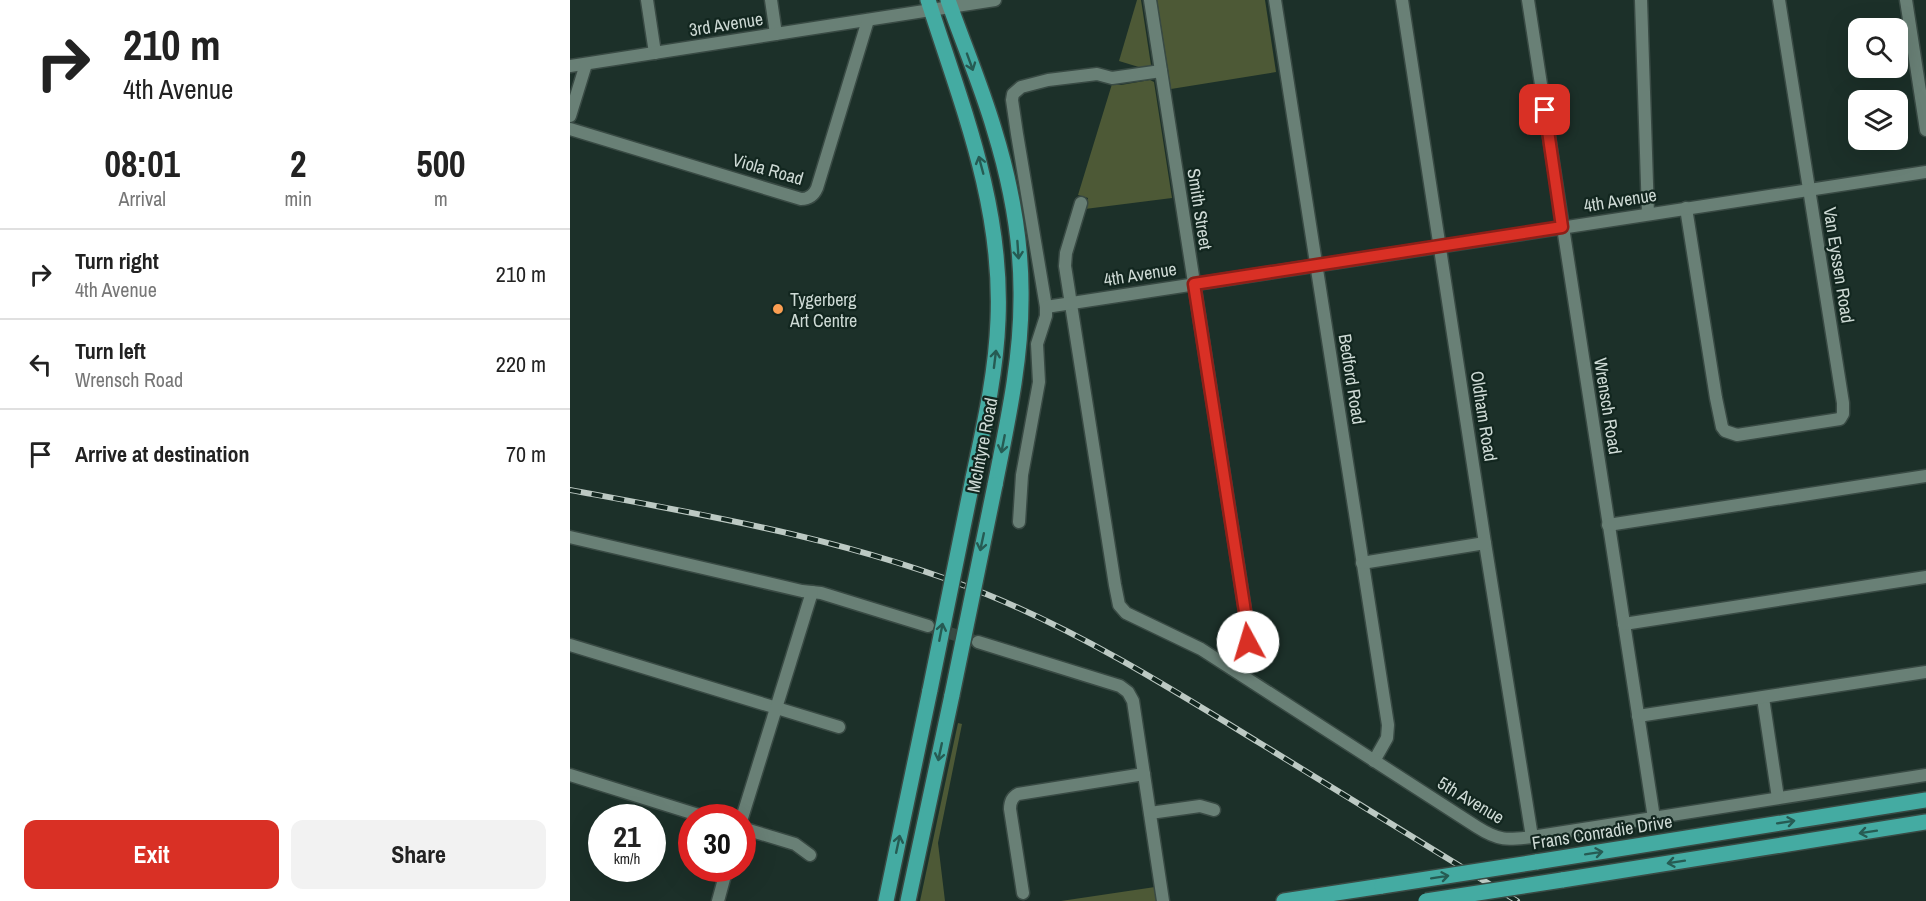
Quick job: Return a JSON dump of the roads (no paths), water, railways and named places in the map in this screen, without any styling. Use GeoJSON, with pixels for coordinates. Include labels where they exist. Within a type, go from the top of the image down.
{"type":"FeatureCollection","features":[{"type":"Feature","properties":{"kind":"main road","name":"McIntyre Road"},"geometry":{"type":"LineString","coordinates":[[908,901],[995,484],[1017,362],[1021,299],[1017,239],[1008,184],[994,129],[950,4]]}},
{"type":"Feature","properties":{"kind":"main road","name":"McIntyre Road"},"geometry":{"type":"LineString","coordinates":[[886,901],[989,402],[998,319],[997,255],[982,170],[929,5]]}},
{"type":"Feature","properties":{"kind":"main road","name":"Frans Conradie Drive"},"geometry":{"type":"LineString","coordinates":[[1284,901],[1926,800]]}},
{"type":"Feature","properties":{"kind":"main road"},"geometry":{"type":"LineString","coordinates":[[1426,901],[1926,822]]}},
{"type":"Feature","properties":{"kind":"street"},"geometry":{"type":"LineString","coordinates":[[647,0],[655,53]]}},
{"type":"Feature","properties":{"kind":"street"},"geometry":{"type":"LineString","coordinates":[[771,0],[777,34]]}},
{"type":"Feature","properties":{"kind":"street","name":"3rd Avenue"},"geometry":{"type":"LineString","coordinates":[[570,66],[868,20],[929,5],[995,0]]}},
{"type":"Feature","properties":{"kind":"street","name":"Smith Street"},"geometry":{"type":"LineString","coordinates":[[1150,0],[1249,636],[1246,648],[1231,668]]}},
{"type":"Feature","properties":{"kind":"street","name":"Bedford Road"},"geometry":{"type":"LineString","coordinates":[[1275,0],[1388,724],[1387,738],[1374,761]]}},
{"type":"Feature","properties":{"kind":"street","name":"Oldham Road"},"geometry":{"type":"LineString","coordinates":[[1402,0],[1532,837]]}},
{"type":"Feature","properties":{"kind":"street","name":"Wrensch Road"},"geometry":{"type":"LineString","coordinates":[[1528,0],[1654,818]]}},
{"type":"Feature","properties":{"kind":"street"},"geometry":{"type":"LineString","coordinates":[[1641,0],[1648,214]]}},
{"type":"Feature","properties":{"kind":"street","name":"Van Eyssen Road"},"geometry":{"type":"LineString","coordinates":[[1686,208],[1720,424],[1725,431],[1737,435],[1746,434],[1840,418],[1843,414],[1779,0]]}},
{"type":"Feature","properties":{"kind":"street"},"geometry":{"type":"LineString","coordinates":[[1906,0],[1926,130]]}},
{"type":"Feature","properties":{"kind":"street","name":"Viola Road"},"geometry":{"type":"LineString","coordinates":[[570,129],[801,199],[808,198],[817,188],[868,20]]}},
{"type":"Feature","properties":{"kind":"street"},"geometry":{"type":"LineString","coordinates":[[570,116],[586,64]]}},
{"type":"Feature","properties":{"kind":"street"},"geometry":{"type":"LineString","coordinates":[[1019,522],[1022,475],[1039,382],[1036,344],[1046,316],[1046,307],[1015,122],[1013,94],[1021,87],[1048,80],[1097,74],[1112,78],[1161,71]]}},
{"type":"Feature","properties":{"kind":"street","name":"4th Avenue"},"geometry":{"type":"LineString","coordinates":[[1046,307],[1926,172]]}},
{"type":"Feature","properties":{"kind":"street"},"geometry":{"type":"LineString","coordinates":[[1071,303],[1066,259],[1081,203]]}},
{"type":"Feature","properties":{"kind":"street","name":"5th Avenue"},"geometry":{"type":"LineString","coordinates":[[1071,303],[1119,604],[1126,613],[1201,649],[1490,835],[1505,840],[1532,837],[1926,776]]}},
{"type":"Feature","properties":{"kind":"street"},"geometry":{"type":"LineString","coordinates":[[1608,525],[1926,476]]}},
{"type":"Feature","properties":{"kind":"street"},"geometry":{"type":"LineString","coordinates":[[570,537],[821,593],[928,626]]}},
{"type":"Feature","properties":{"kind":"street"},"geometry":{"type":"LineString","coordinates":[[1362,563],[1485,543]]}},
{"type":"Feature","properties":{"kind":"street"},"geometry":{"type":"LineString","coordinates":[[1624,624],[1926,577]]}},
{"type":"Feature","properties":{"kind":"street"},"geometry":{"type":"LineString","coordinates":[[746,804],[812,592]]}},
{"type":"Feature","properties":{"kind":"street"},"geometry":{"type":"LineString","coordinates":[[978,642],[1125,688],[1133,701],[1163,901]]}},
{"type":"Feature","properties":{"kind":"street"},"geometry":{"type":"LineString","coordinates":[[570,645],[839,727]]}},
{"type":"Feature","properties":{"kind":"street"},"geometry":{"type":"LineString","coordinates":[[1638,716],[1926,672]]}},
{"type":"Feature","properties":{"kind":"street"},"geometry":{"type":"LineString","coordinates":[[1763,698],[1778,798]]}},
{"type":"Feature","properties":{"kind":"street"},"geometry":{"type":"LineString","coordinates":[[1023,893],[1010,809],[1014,796],[1144,774]]}},
{"type":"Feature","properties":{"kind":"street"},"geometry":{"type":"LineString","coordinates":[[570,775],[678,809]]}},
{"type":"Feature","properties":{"kind":"street"},"geometry":{"type":"LineString","coordinates":[[1150,813],[1200,806],[1214,810]]}},
{"type":"Feature","properties":{"kind":"street"},"geometry":{"type":"LineString","coordinates":[[756,832],[795,844],[810,855]]}},
{"type":"Feature","properties":{"kind":"street"},"geometry":{"type":"LineString","coordinates":[[718,901],[723,882]]}},
{"type":"Feature","properties":{"kind":"tunnel"},"geometry":{"type":"LineString","coordinates":[[933,628],[978,642]]}},
{"type":"Feature","properties":{"kind":"railway"},"geometry":{"type":"LineString","coordinates":[[570,490],[728,520],[833,544],[935,575],[1022,609],[1159,682],[1517,901]]}},
{"type":"Feature","properties":{"kind":"place","name":"Tygerberg Art Centre"},"geometry":{"type":"Point","coordinates":[778,309]}}]}
